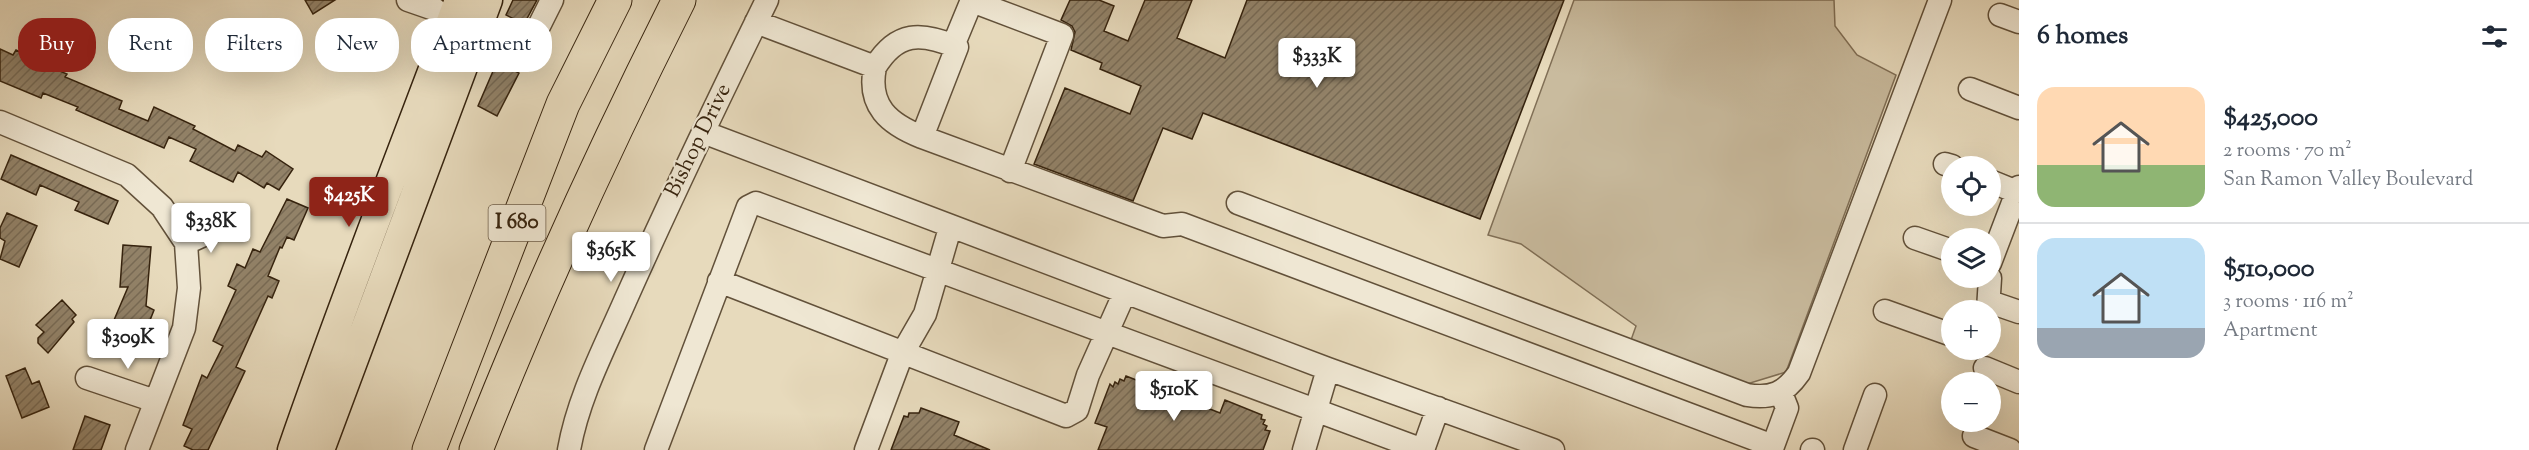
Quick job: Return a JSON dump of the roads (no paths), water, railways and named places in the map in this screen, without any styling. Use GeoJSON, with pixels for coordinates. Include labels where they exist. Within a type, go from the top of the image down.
{"type":"FeatureCollection","features":[{"type":"Feature","properties":{"kind":"highway","name":"I 680"},"geometry":{"type":"LineString","coordinates":[[429,450],[563,104],[615,0]]}},
{"type":"Feature","properties":{"kind":"highway","name":"I 680"},"geometry":{"type":"LineString","coordinates":[[476,450],[531,316],[598,167],[679,0]]}},
{"type":"Feature","properties":{"kind":"main road"},"geometry":{"type":"LineString","coordinates":[[470,18],[488,0]]}},
{"type":"Feature","properties":{"kind":"main road"},"geometry":{"type":"LineString","coordinates":[[292,450],[346,295],[386,197],[443,72]]}},
{"type":"Feature","properties":{"kind":"main road"},"geometry":{"type":"LineString","coordinates":[[320,450],[448,72]]}},
{"type":"Feature","properties":{"kind":"street"},"geometry":{"type":"LineString","coordinates":[[408,0],[454,18]]}},
{"type":"Feature","properties":{"kind":"street"},"geometry":{"type":"LineString","coordinates":[[543,18],[552,0]]}},
{"type":"Feature","properties":{"kind":"street","name":"Bishop Drive"},"geometry":{"type":"LineString","coordinates":[[569,450],[577,414],[607,344],[703,132],[767,0]]}},
{"type":"Feature","properties":{"kind":"street"},"geometry":{"type":"LineString","coordinates":[[953,45],[972,0],[1022,9],[1062,35],[1010,171]]}},
{"type":"Feature","properties":{"kind":"street"},"geometry":{"type":"LineString","coordinates":[[1238,203],[1747,395],[1768,397],[1781,393],[1799,373],[1940,0]]}},
{"type":"Feature","properties":{"kind":"street"},"geometry":{"type":"LineString","coordinates":[[756,22],[875,67]]}},
{"type":"Feature","properties":{"kind":"street"},"geometry":{"type":"LineString","coordinates":[[922,137],[957,47],[928,36],[913,37],[889,49],[875,67],[874,90],[883,112],[901,129],[1010,171],[1163,226],[1182,224],[1773,446],[1787,408],[1781,393]]}},
{"type":"Feature","properties":{"kind":"street"},"geometry":{"type":"LineString","coordinates":[[1970,89],[2019,108]]}},
{"type":"Feature","properties":{"kind":"street"},"geometry":{"type":"LineString","coordinates":[[0,122],[127,175],[162,207],[186,243],[189,288],[184,328],[137,450]]}},
{"type":"Feature","properties":{"kind":"street"},"geometry":{"type":"LineString","coordinates":[[703,132],[950,228],[1553,450]]}},
{"type":"Feature","properties":{"kind":"street"},"geometry":{"type":"LineString","coordinates":[[2001,184],[2018,189],[2001,234]]}},
{"type":"Feature","properties":{"kind":"street"},"geometry":{"type":"LineString","coordinates":[[656,450],[748,207],[756,203],[1423,450],[1438,408]]}},
{"type":"Feature","properties":{"kind":"street"},"geometry":{"type":"LineString","coordinates":[[186,243],[219,228]]}},
{"type":"Feature","properties":{"kind":"street"},"geometry":{"type":"LineString","coordinates":[[866,450],[902,354],[925,314],[950,228]]}},
{"type":"Feature","properties":{"kind":"street"},"geometry":{"type":"LineString","coordinates":[[1915,238],[1941,247]]}},
{"type":"Feature","properties":{"kind":"street"},"geometry":{"type":"LineString","coordinates":[[719,281],[1066,416],[1077,410],[1106,331],[1125,292]]}},
{"type":"Feature","properties":{"kind":"street"},"geometry":{"type":"LineString","coordinates":[[2001,308],[2019,312]]}},
{"type":"Feature","properties":{"kind":"street"},"geometry":{"type":"LineString","coordinates":[[1885,311],[1941,331]]}},
{"type":"Feature","properties":{"kind":"street"},"geometry":{"type":"LineString","coordinates":[[1984,367],[2019,382]]}},
{"type":"Feature","properties":{"kind":"street"},"geometry":{"type":"LineString","coordinates":[[1304,450],[1328,369]]}},
{"type":"Feature","properties":{"kind":"street"},"geometry":{"type":"LineString","coordinates":[[87,378],[155,401]]}},
{"type":"Feature","properties":{"kind":"street"},"geometry":{"type":"LineString","coordinates":[[1855,450],[1875,396]]}},
{"type":"Feature","properties":{"kind":"street"},"geometry":{"type":"LineString","coordinates":[[1973,436],[2010,450]]}}]}
